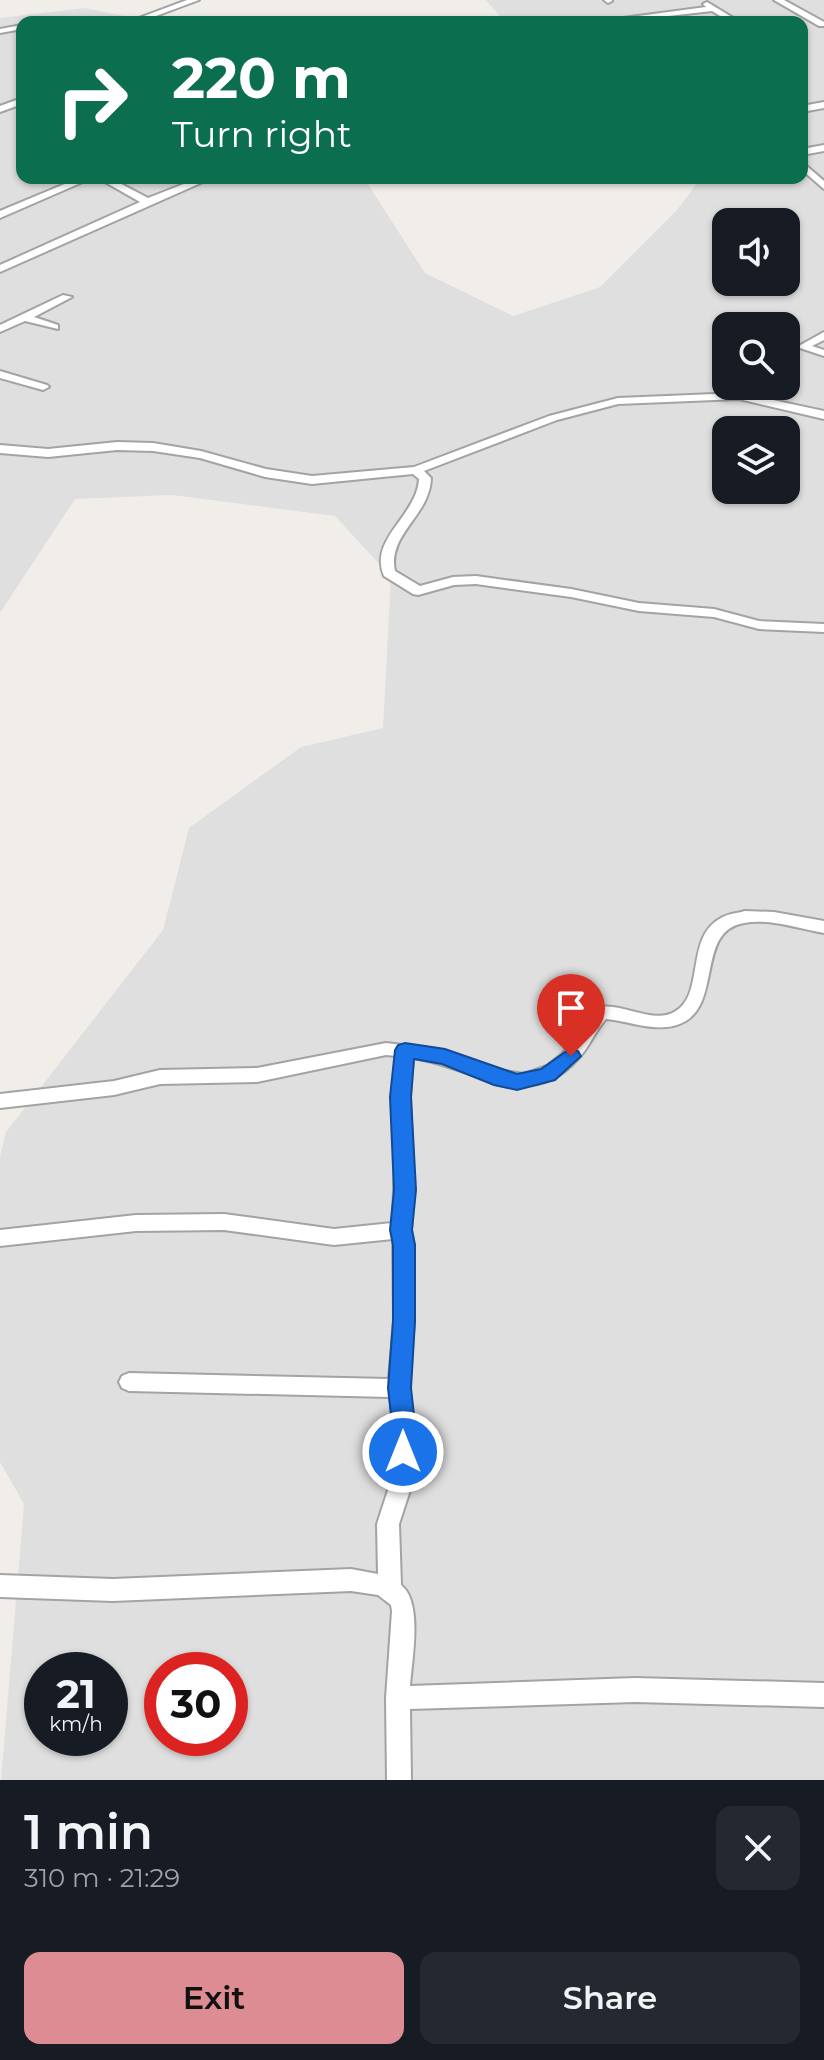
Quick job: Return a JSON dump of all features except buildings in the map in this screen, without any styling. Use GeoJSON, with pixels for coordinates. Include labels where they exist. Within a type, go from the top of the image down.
{"type":"FeatureCollection","features":[{"type":"Feature","properties":{"kind":"street"},"geometry":{"type":"LineString","coordinates":[[149,16],[195,0]]}},
{"type":"Feature","properties":{"kind":"street"},"geometry":{"type":"LineString","coordinates":[[701,0],[726,16]]}},
{"type":"Feature","properties":{"kind":"street"},"geometry":{"type":"LineString","coordinates":[[779,0],[823,24]]}},
{"type":"Feature","properties":{"kind":"street"},"geometry":{"type":"LineString","coordinates":[[633,7],[645,16]]}},
{"type":"Feature","properties":{"kind":"street"},"geometry":{"type":"LineString","coordinates":[[671,16],[713,8]]}},
{"type":"Feature","properties":{"kind":"street"},"geometry":{"type":"LineString","coordinates":[[808,171],[824,186]]}},
{"type":"Feature","properties":{"kind":"street"},"geometry":{"type":"LineString","coordinates":[[0,215],[73,184]]}},
{"type":"Feature","properties":{"kind":"street"},"geometry":{"type":"LineString","coordinates":[[114,184],[148,202]]}},
{"type":"Feature","properties":{"kind":"street"},"geometry":{"type":"LineString","coordinates":[[0,269],[192,184]]}},
{"type":"Feature","properties":{"kind":"street"},"geometry":{"type":"LineString","coordinates":[[0,329],[67,297]]}},
{"type":"Feature","properties":{"kind":"street"},"geometry":{"type":"LineString","coordinates":[[26,318],[54,327]]}},
{"type":"Feature","properties":{"kind":"street"},"geometry":{"type":"LineString","coordinates":[[824,335],[803,347],[824,353]]}},
{"type":"Feature","properties":{"kind":"street"},"geometry":{"type":"LineString","coordinates":[[0,374],[43,387]]}},
{"type":"Feature","properties":{"kind":"street"},"geometry":{"type":"LineString","coordinates":[[0,449],[48,453],[134,445],[201,455],[265,473],[312,480],[416,470],[553,418],[618,401],[739,396],[824,415]]}},
{"type":"Feature","properties":{"kind":"street"},"geometry":{"type":"LineString","coordinates":[[416,470],[425,478],[425,496],[393,542],[386,561],[389,573],[413,590],[423,591],[453,581],[476,580],[571,593],[639,607],[714,613],[759,625],[824,628]]}},
{"type":"Feature","properties":{"kind":"street"},"geometry":{"type":"LineString","coordinates":[[0,1101],[114,1088],[160,1077],[257,1075],[386,1049],[445,1057],[501,1079],[529,1081],[547,1075],[571,1056],[602,1012],[666,1020],[680,1017],[693,1006],[710,939],[731,920],[765,918],[824,927]]}},
{"type":"Feature","properties":{"kind":"street"},"geometry":{"type":"LineString","coordinates":[[390,1589],[388,1524],[402,1481],[404,1424],[399,1388],[404,1321],[404,1245],[401,1230],[405,1190],[401,1097],[405,1050]]}},
{"type":"Feature","properties":{"kind":"street"},"geometry":{"type":"LineString","coordinates":[[0,1238],[136,1223],[224,1222],[334,1237],[401,1230]]}},
{"type":"Feature","properties":{"kind":"street"},"geometry":{"type":"LineString","coordinates":[[129,1382],[399,1388]]}},
{"type":"Feature","properties":{"kind":"street"},"geometry":{"type":"LineString","coordinates":[[0,1586],[113,1590],[351,1580],[374,1582],[390,1589],[401,1599],[403,1611],[398,1698],[399,1780]]}},
{"type":"Feature","properties":{"kind":"street"},"geometry":{"type":"LineString","coordinates":[[398,1698],[635,1690],[824,1695]]}},
{"type":"Feature","properties":{"kind":"shaded area"},"geometry":{"type":"Polygon","coordinates":[[[486,0],[824,0],[824,1780],[1,1780],[24,1504],[0,1462],[0,1156],[6,1132],[163,930],[189,828],[301,747],[383,728],[391,577],[335,516],[172,495],[75,499],[0,613],[0,18],[16,16],[16,184],[368,184],[425,273],[513,316],[600,287],[677,210],[696,184],[808,184],[808,16],[500,16],[486,0]]]}},
{"type":"Feature","properties":{"kind":"shaded area"},"geometry":{"type":"Polygon","coordinates":[[[85,8],[124,16],[17,16],[85,8]]]}},
{"type":"Feature","properties":{"kind":"route"},"geometry":{"type":"LineString","coordinates":[[403,1452],[404,1424],[399,1388],[404,1321],[404,1245],[401,1230],[405,1190],[401,1097],[405,1050],[445,1057],[501,1079],[517,1082],[547,1075],[571,1056]]}}]}
